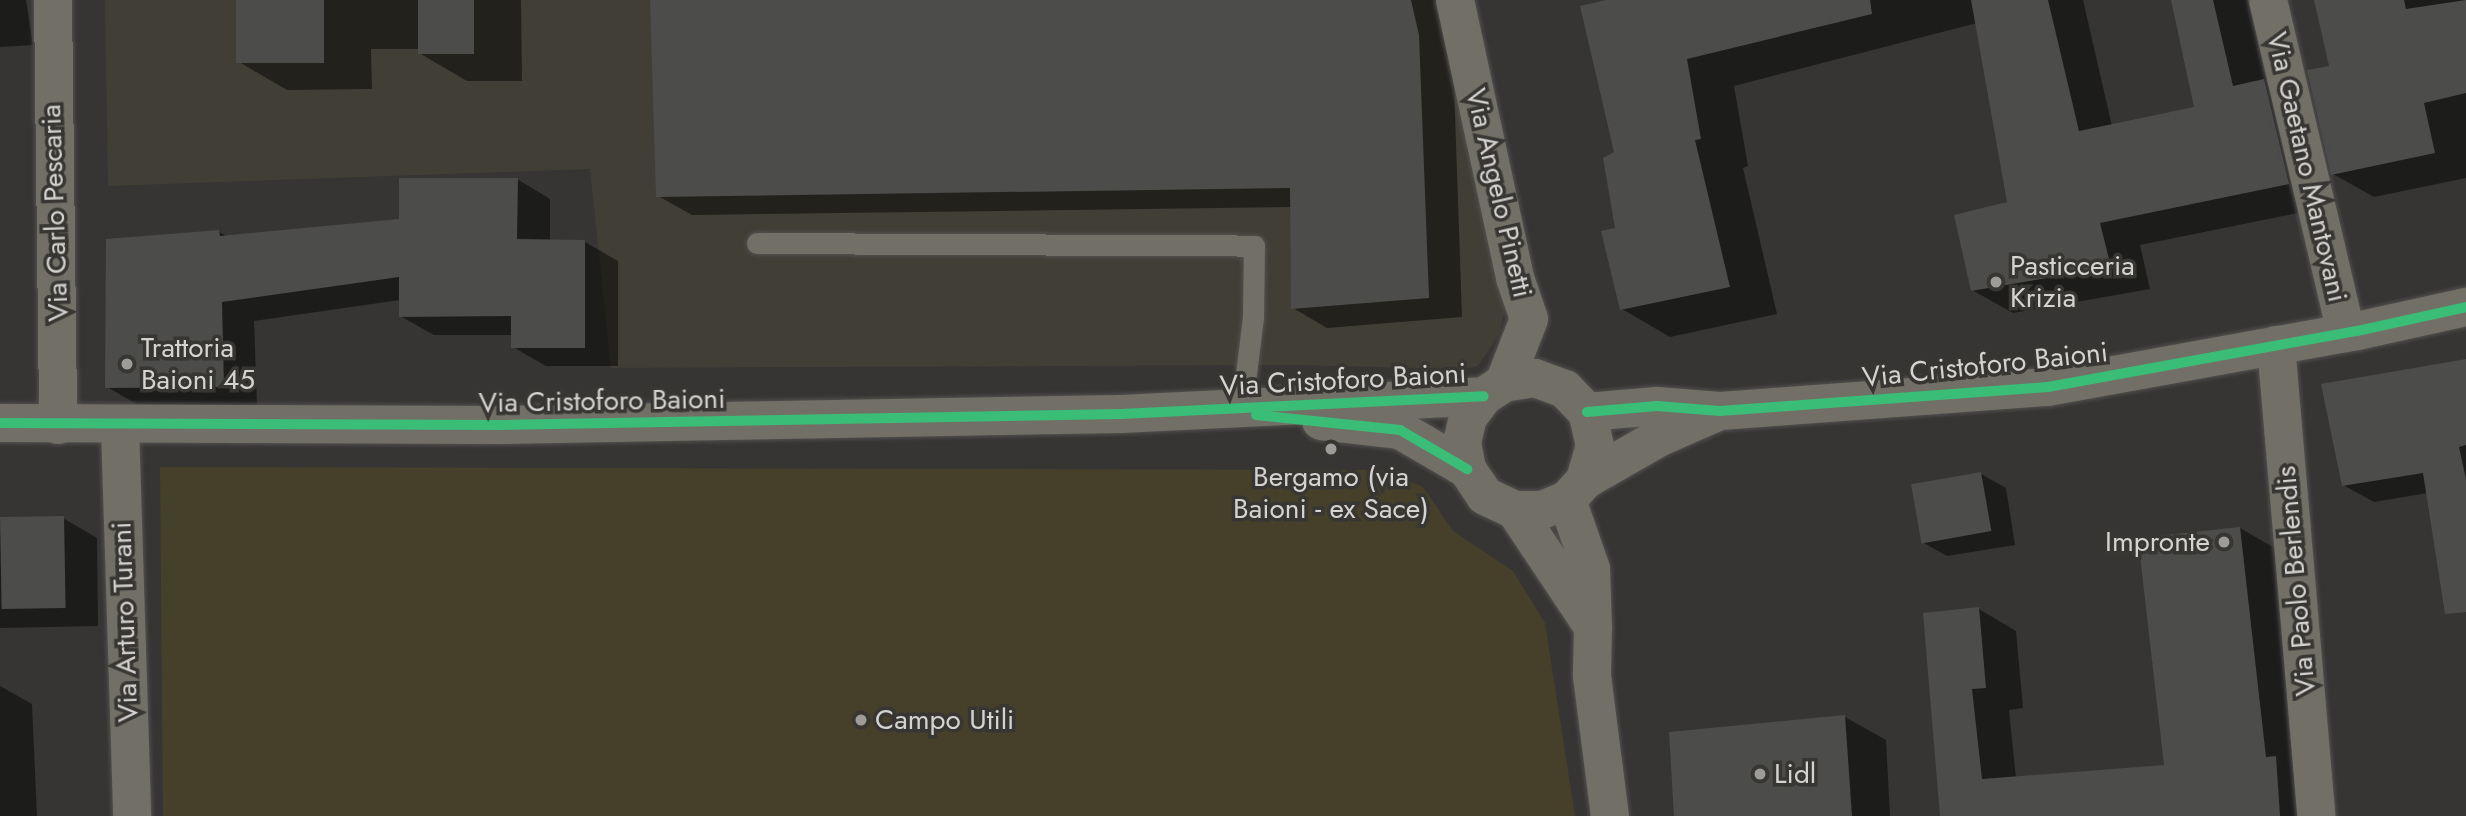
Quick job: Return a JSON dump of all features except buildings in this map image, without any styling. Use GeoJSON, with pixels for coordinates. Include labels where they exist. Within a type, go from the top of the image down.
{"type":"FeatureCollection","features":[{"type":"Feature","properties":{"kind":"street","name":"Via Carlo Pescaria"},"geometry":{"type":"LineString","coordinates":[[53,0],[58,425]]}},
{"type":"Feature","properties":{"kind":"street","name":"Via Angelo Pinetti"},"geometry":{"type":"LineString","coordinates":[[1455,0],[1516,278],[1529,319],[1494,390]]}},
{"type":"Feature","properties":{"kind":"street","name":"Via Gaetano Mantovani"},"geometry":{"type":"LineString","coordinates":[[2268,0],[2346,333]]}},
{"type":"Feature","properties":{"kind":"street","name":"Via Cristoforo Baioni"},"geometry":{"type":"LineString","coordinates":[[0,424],[120,427],[501,425],[1204,410],[1494,390],[1535,378],[1565,389],[1587,412],[1657,406],[1720,411],[2048,387],[2346,333],[2466,307]]}},
{"type":"Feature","properties":{"kind":"street","name":"Via Paolo Berlendis"},"geometry":{"type":"LineString","coordinates":[[2276,345],[2316,816]]}},
{"type":"Feature","properties":{"kind":"street","name":"Via Cristoforo Baioni"},"geometry":{"type":"LineString","coordinates":[[1494,390],[1468,417],[1462,443],[1467,469],[1485,496],[1515,510],[1542,510],[1660,438],[1720,411]]}},
{"type":"Feature","properties":{"kind":"street","name":"Via Cristoforo Baioni"},"geometry":{"type":"LineString","coordinates":[[1204,410],[1400,430],[1467,469]]}},
{"type":"Feature","properties":{"kind":"street"},"geometry":{"type":"LineString","coordinates":[[1587,412],[1595,446],[1576,490],[1591,569],[1592,676],[1610,816]]}},
{"type":"Feature","properties":{"kind":"street","name":"Via Arturo Turani"},"geometry":{"type":"LineString","coordinates":[[120,427],[132,816]]}},
{"type":"Feature","properties":{"kind":"street"},"geometry":{"type":"LineString","coordinates":[[1515,510],[1593,627]]}},
{"type":"Feature","properties":{"kind":"lane"},"geometry":{"type":"LineString","coordinates":[[757,243],[1254,246],[1253,317],[1242,407]]}},
{"type":"Feature","properties":{"kind":"shaded area"},"geometry":{"type":"Polygon","coordinates":[[[105,0],[1438,0],[1506,306],[1499,335],[1478,366],[1461,369],[1291,365],[611,368],[590,169],[108,186],[105,0]]]}},
{"type":"Feature","properties":{"kind":"shaded area","name":"Campo Utili"},"geometry":{"type":"Polygon","coordinates":[[[160,467],[1383,470],[1423,487],[1453,531],[1513,571],[1545,623],[1575,816],[163,816],[160,467]]]}},
{"type":"Feature","properties":{"kind":"cycle path"},"geometry":{"type":"LineString","coordinates":[[1587,412],[1657,406],[1720,411],[2048,387],[2357,331],[2466,307]]}},
{"type":"Feature","properties":{"kind":"cycle path"},"geometry":{"type":"LineString","coordinates":[[0,423],[501,425],[1121,414],[1484,396]]}},
{"type":"Feature","properties":{"kind":"cycle path"},"geometry":{"type":"LineString","coordinates":[[1256,415],[1400,430],[1467,469]]}},
{"type":"Feature","properties":{"kind":"place","name":"Pasticceria Krizia"},"geometry":{"type":"Point","coordinates":[1996,282]}},
{"type":"Feature","properties":{"kind":"place","name":"Trattoria Baioni 45"},"geometry":{"type":"Point","coordinates":[127,364]}},
{"type":"Feature","properties":{"kind":"place","name":"Bergamo (via Baioni - ex Sace)"},"geometry":{"type":"Point","coordinates":[1331,449]}},
{"type":"Feature","properties":{"kind":"place","name":"Impronte"},"geometry":{"type":"Point","coordinates":[2224,542]}},
{"type":"Feature","properties":{"kind":"place","name":"Campo Utili"},"geometry":{"type":"Point","coordinates":[861,720]}},
{"type":"Feature","properties":{"kind":"place","name":"Lidl"},"geometry":{"type":"Point","coordinates":[1760,774]}}]}
